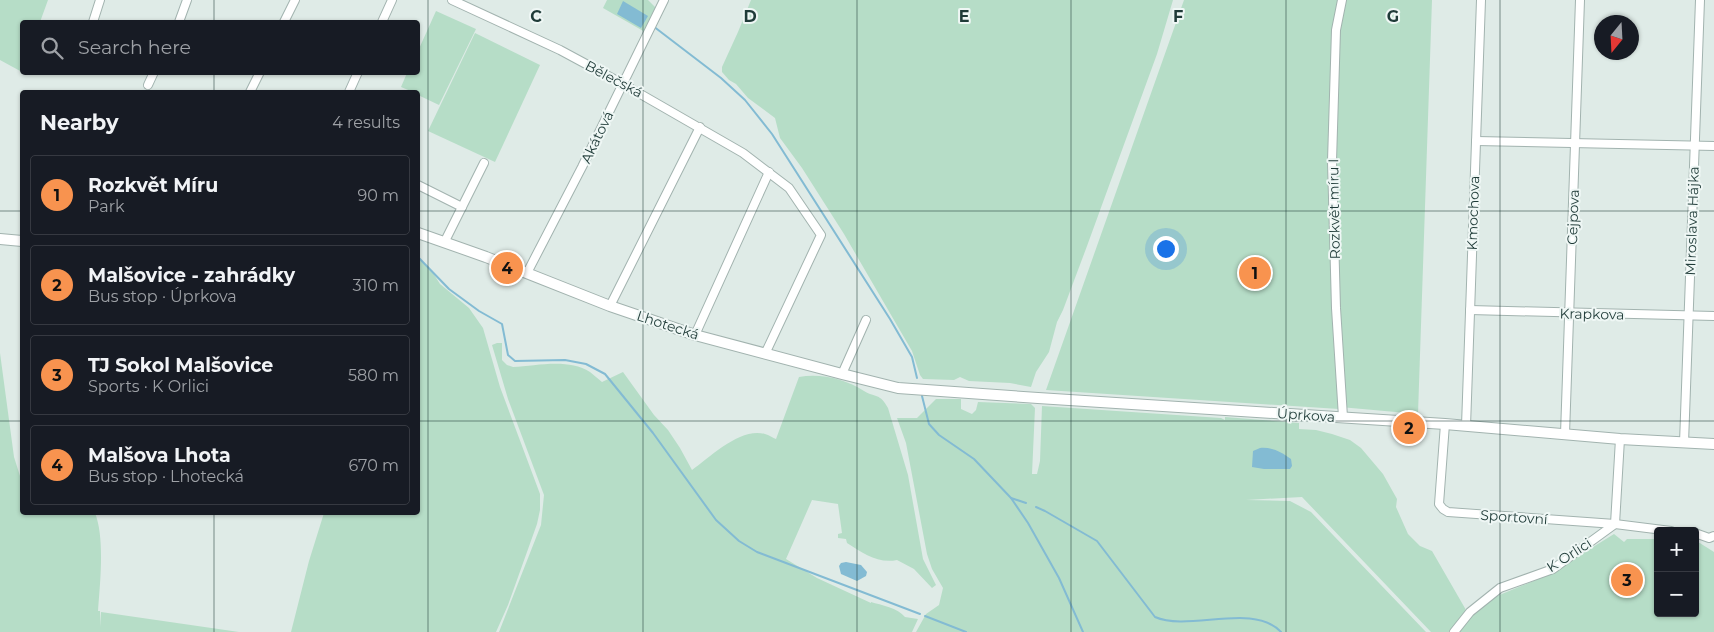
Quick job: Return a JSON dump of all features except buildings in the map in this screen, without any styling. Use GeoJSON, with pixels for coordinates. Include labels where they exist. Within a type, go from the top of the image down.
{"type":"FeatureCollection","features":[{"type":"Feature","properties":{"kind":"street"},"geometry":{"type":"LineString","coordinates":[[94,20],[100,0]]}},
{"type":"Feature","properties":{"kind":"street"},"geometry":{"type":"LineString","coordinates":[[180,20],[187,0]]}},
{"type":"Feature","properties":{"kind":"street"},"geometry":{"type":"LineString","coordinates":[[285,20],[295,0]]}},
{"type":"Feature","properties":{"kind":"street"},"geometry":{"type":"LineString","coordinates":[[383,20],[392,0]]}},
{"type":"Feature","properties":{"kind":"street","name":"Bělečská"},"geometry":{"type":"LineString","coordinates":[[452,0],[560,50],[623,84],[743,153],[789,188],[820,234],[765,354]]}},
{"type":"Feature","properties":{"kind":"street","name":"Akátová"},"geometry":{"type":"LineString","coordinates":[[527,273],[664,0]]}},
{"type":"Feature","properties":{"kind":"street","name":"Rozkvět míru I"},"geometry":{"type":"LineString","coordinates":[[1342,0],[1336,30],[1332,161],[1336,308],[1343,418]]}},
{"type":"Feature","properties":{"kind":"street","name":"Kmochova"},"geometry":{"type":"LineString","coordinates":[[1466,426],[1481,0]]}},
{"type":"Feature","properties":{"kind":"street","name":"Cejpova"},"geometry":{"type":"LineString","coordinates":[[1565,434],[1580,0]]}},
{"type":"Feature","properties":{"kind":"street","name":"Miroslava Hájka"},"geometry":{"type":"LineString","coordinates":[[1684,443],[1700,0]]}},
{"type":"Feature","properties":{"kind":"street"},"geometry":{"type":"LineString","coordinates":[[148,85],[153,75]]}},
{"type":"Feature","properties":{"kind":"street"},"geometry":{"type":"LineString","coordinates":[[251,90],[258,75]]}},
{"type":"Feature","properties":{"kind":"street"},"geometry":{"type":"LineString","coordinates":[[350,90],[357,75]]}},
{"type":"Feature","properties":{"kind":"street"},"geometry":{"type":"LineString","coordinates":[[610,306],[700,127]]}},
{"type":"Feature","properties":{"kind":"street"},"geometry":{"type":"LineString","coordinates":[[1476,141],[1714,146]]}},
{"type":"Feature","properties":{"kind":"street"},"geometry":{"type":"LineString","coordinates":[[445,241],[484,162]]}},
{"type":"Feature","properties":{"kind":"street"},"geometry":{"type":"LineString","coordinates":[[695,334],[769,172]]}},
{"type":"Feature","properties":{"kind":"street"},"geometry":{"type":"LineString","coordinates":[[420,186],[462,207]]}},
{"type":"Feature","properties":{"kind":"street","name":"Lhotecká"},"geometry":{"type":"LineString","coordinates":[[420,234],[445,241],[610,306],[695,334],[898,388]]}},
{"type":"Feature","properties":{"kind":"street"},"geometry":{"type":"LineString","coordinates":[[0,239],[20,240]]}},
{"type":"Feature","properties":{"kind":"street","name":"Krapkova"},"geometry":{"type":"LineString","coordinates":[[1470,310],[1714,316]]}},
{"type":"Feature","properties":{"kind":"street"},"geometry":{"type":"LineString","coordinates":[[842,374],[866,320]]}},
{"type":"Feature","properties":{"kind":"street","name":"Úprkova"},"geometry":{"type":"LineString","coordinates":[[898,388],[1445,424],[1620,439],[1714,444]]}},
{"type":"Feature","properties":{"kind":"street","name":"Sportovní"},"geometry":{"type":"LineString","coordinates":[[1445,424],[1440,504],[1448,512],[1615,524],[1654,529]]}},
{"type":"Feature","properties":{"kind":"street"},"geometry":{"type":"LineString","coordinates":[[1615,524],[1620,439]]}},
{"type":"Feature","properties":{"kind":"street","name":"K Orlici"},"geometry":{"type":"LineString","coordinates":[[1454,632],[1470,612],[1500,588],[1554,568],[1615,524]]}},
{"type":"Feature","properties":{"kind":"street"},"geometry":{"type":"LineString","coordinates":[[1699,534],[1712,539]]}},
{"type":"Feature","properties":{"kind":"green space"},"geometry":{"type":"Polygon","coordinates":[[[0,0],[48,0],[41,20],[20,20],[20,71],[0,60],[0,0]]]}},
{"type":"Feature","properties":{"kind":"green space"},"geometry":{"type":"Polygon","coordinates":[[[607,0],[648,0],[656,8],[645,32],[603,8],[607,0]]]}},
{"type":"Feature","properties":{"kind":"green space"},"geometry":{"type":"Polygon","coordinates":[[[751,0],[1173,0],[1157,54],[1087,246],[1057,322],[1049,352],[1036,372],[1031,387],[1010,383],[969,381],[960,377],[954,380],[923,379],[920,375],[912,351],[844,234],[802,168],[780,138],[775,118],[748,98],[722,72],[722,67],[751,0]]]}},
{"type":"Feature","properties":{"kind":"green space"},"geometry":{"type":"Polygon","coordinates":[[[1184,0],[1432,0],[1418,414],[1340,407],[1339,409],[1046,390],[1184,0]]]}},
{"type":"Feature","properties":{"kind":"green space"},"geometry":{"type":"Polygon","coordinates":[[[436,11],[476,29],[439,105],[420,96],[420,90],[408,90],[401,87],[406,75],[420,75],[420,47],[436,11]]]}},
{"type":"Feature","properties":{"kind":"green space"},"geometry":{"type":"Polygon","coordinates":[[[475,33],[540,65],[495,162],[428,131],[475,33]]]}},
{"type":"Feature","properties":{"kind":"green space"},"geometry":{"type":"Polygon","coordinates":[[[420,260],[433,273],[440,284],[469,308],[483,328],[500,387],[540,494],[540,510],[537,524],[508,605],[496,632],[291,632],[309,561],[323,515],[420,515],[420,260]]]}},
{"type":"Feature","properties":{"kind":"green space"},"geometry":{"type":"Polygon","coordinates":[[[502,343],[502,360],[507,365],[513,367],[552,364],[572,365],[590,372],[602,382],[623,372],[654,415],[668,430],[692,470],[727,444],[746,435],[765,434],[776,439],[799,377],[833,378],[849,383],[880,398],[888,408],[908,475],[923,559],[936,585],[932,588],[914,569],[897,560],[890,561],[871,557],[847,543],[846,539],[838,538],[838,534],[842,533],[838,504],[812,500],[786,559],[817,578],[871,603],[894,609],[905,617],[918,619],[912,632],[499,632],[541,525],[544,495],[508,399],[492,345],[502,343]]]}},
{"type":"Feature","properties":{"kind":"green space"},"geometry":{"type":"Polygon","coordinates":[[[0,353],[14,457],[20,476],[20,515],[96,515],[101,548],[98,611],[100,611],[100,627],[101,612],[239,632],[0,632],[0,353]]]}},
{"type":"Feature","properties":{"kind":"green space"},"geometry":{"type":"Polygon","coordinates":[[[936,399],[961,399],[961,409],[972,414],[976,410],[978,402],[1031,404],[1035,408],[1032,474],[1037,474],[1040,461],[1042,406],[1221,418],[1225,420],[1225,417],[1299,423],[1299,429],[1316,430],[1350,440],[1361,448],[1383,474],[1397,499],[1396,507],[1408,534],[1420,546],[1432,551],[1466,610],[1449,632],[1431,632],[1302,497],[1246,500],[1290,501],[1311,512],[1426,632],[916,632],[926,614],[939,605],[943,588],[932,569],[927,554],[906,443],[897,418],[917,418],[936,399]]]}},
{"type":"Feature","properties":{"kind":"green space"},"geometry":{"type":"Polygon","coordinates":[[[1614,534],[1624,542],[1627,539],[1654,539],[1654,617],[1699,617],[1699,543],[1714,552],[1714,632],[1455,632],[1470,615],[1497,596],[1548,575],[1614,534]]]}},
{"type":"Feature","properties":{"kind":"water"},"geometry":{"type":"Polygon","coordinates":[[[623,1],[648,16],[641,28],[617,14],[623,1]]]}},
{"type":"Feature","properties":{"kind":"water"},"geometry":{"type":"Polygon","coordinates":[[[1260,448],[1269,448],[1280,452],[1291,459],[1292,466],[1290,469],[1252,467],[1253,451],[1260,448]]]}},
{"type":"Feature","properties":{"kind":"water"},"geometry":{"type":"Polygon","coordinates":[[[841,563],[861,565],[867,572],[866,576],[857,581],[841,574],[839,566],[841,563]]]}},
{"type":"Feature","properties":{"kind":"waterway"},"geometry":{"type":"LineString","coordinates":[[653,26],[721,78],[745,100],[772,134],[890,319],[912,357],[917,378]]}},
{"type":"Feature","properties":{"kind":"waterway"},"geometry":{"type":"LineString","coordinates":[[420,259],[449,289],[479,311],[502,324],[508,355],[515,361],[565,360],[586,364],[605,374],[653,433],[716,520],[739,541],[757,552],[920,614]]}},
{"type":"Feature","properties":{"kind":"waterway"},"geometry":{"type":"LineString","coordinates":[[922,396],[929,424],[939,435],[974,459],[1011,498],[1028,523],[1059,578],[1083,632]]}},
{"type":"Feature","properties":{"kind":"waterway"},"geometry":{"type":"LineString","coordinates":[[1011,498],[1026,503]]}},
{"type":"Feature","properties":{"kind":"waterway"},"geometry":{"type":"LineString","coordinates":[[1036,507],[1097,541],[1155,617],[1169,621],[1254,619],[1269,623],[1281,632]]}},
{"type":"Feature","properties":{"kind":"waterway"},"geometry":{"type":"LineString","coordinates":[[925,616],[966,632]]}},
{"type":"Feature","properties":{"kind":"place","name":"Malšova Lhota"},"geometry":{"type":"Point","coordinates":[507,268]}},
{"type":"Feature","properties":{"kind":"place","name":"Rozkvět Míru"},"geometry":{"type":"Point","coordinates":[1255,273]}},
{"type":"Feature","properties":{"kind":"place","name":"Malšovice - zahrádky"},"geometry":{"type":"Point","coordinates":[1409,428]}},
{"type":"Feature","properties":{"kind":"place","name":"TJ Sokol Malšovice"},"geometry":{"type":"Point","coordinates":[1627,580]}}]}
